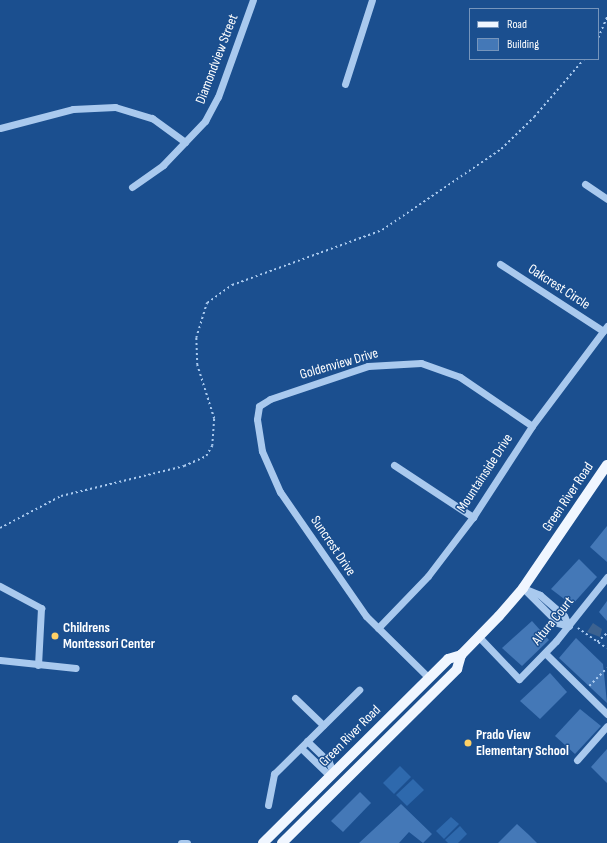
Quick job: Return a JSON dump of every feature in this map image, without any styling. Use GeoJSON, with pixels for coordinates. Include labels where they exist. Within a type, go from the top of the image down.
{"type":"FeatureCollection","features":[{"type":"Feature","properties":{"kind":"main road","name":"Green River Road"},"geometry":{"type":"LineString","coordinates":[[263,843],[428,678],[448,659],[461,655],[479,637],[523,588],[607,465]]}},
{"type":"Feature","properties":{"kind":"main road","name":"Green River Road"},"geometry":{"type":"LineString","coordinates":[[282,843],[457,669],[461,655]]}},
{"type":"Feature","properties":{"kind":"main road"},"geometry":{"type":"LineString","coordinates":[[424,703],[428,678]]}},
{"type":"Feature","properties":{"kind":"main road"},"geometry":{"type":"LineString","coordinates":[[331,774],[335,791]]}},
{"type":"Feature","properties":{"kind":"street","name":"Diamondview Street"},"geometry":{"type":"LineString","coordinates":[[132,186],[163,165],[206,121],[218,97],[253,0]]}},
{"type":"Feature","properties":{"kind":"street"},"geometry":{"type":"LineString","coordinates":[[345,84],[372,0]]}},
{"type":"Feature","properties":{"kind":"street"},"geometry":{"type":"LineString","coordinates":[[0,128],[73,109],[114,107],[152,118],[185,142]]}},
{"type":"Feature","properties":{"kind":"street"},"geometry":{"type":"LineString","coordinates":[[585,184],[607,199]]}},
{"type":"Feature","properties":{"kind":"street","name":"Oakcrest Circle"},"geometry":{"type":"LineString","coordinates":[[500,264],[605,329]]}},
{"type":"Feature","properties":{"kind":"street","name":"Mountainside Drive"},"geometry":{"type":"LineString","coordinates":[[378,628],[428,576],[473,517],[532,426],[605,329]]}},
{"type":"Feature","properties":{"kind":"street","name":"Goldenview Drive"},"geometry":{"type":"LineString","coordinates":[[259,406],[270,399],[368,366],[421,363],[460,377],[532,426]]}},
{"type":"Feature","properties":{"kind":"street","name":"Suncrest Drive"},"geometry":{"type":"LineString","coordinates":[[259,406],[257,419],[262,451],[271,475],[356,602],[378,628],[428,678]]}},
{"type":"Feature","properties":{"kind":"street"},"geometry":{"type":"LineString","coordinates":[[394,465],[473,517]]}},
{"type":"Feature","properties":{"kind":"street","name":"Altura Court"},"geometry":{"type":"LineString","coordinates":[[479,637],[519,679],[545,653],[607,578]]}},
{"type":"Feature","properties":{"kind":"street"},"geometry":{"type":"LineString","coordinates":[[0,586],[41,608],[38,664]]}},
{"type":"Feature","properties":{"kind":"street"},"geometry":{"type":"LineString","coordinates":[[523,588],[558,623],[568,626]]}},
{"type":"Feature","properties":{"kind":"street"},"geometry":{"type":"LineString","coordinates":[[545,653],[607,714]]}},
{"type":"Feature","properties":{"kind":"street"},"geometry":{"type":"LineString","coordinates":[[0,660],[76,668]]}},
{"type":"Feature","properties":{"kind":"street"},"geometry":{"type":"LineString","coordinates":[[268,805],[274,774],[359,690]]}},
{"type":"Feature","properties":{"kind":"street"},"geometry":{"type":"LineString","coordinates":[[295,698],[323,725]]}},
{"type":"Feature","properties":{"kind":"street"},"geometry":{"type":"LineString","coordinates":[[577,760],[607,726]]}},
{"type":"Feature","properties":{"kind":"street"},"geometry":{"type":"LineString","coordinates":[[307,741],[329,762],[331,774]]}},
{"type":"Feature","properties":{"kind":"street"},"geometry":{"type":"LineString","coordinates":[[301,748],[331,774]]}},
{"type":"Feature","properties":{"kind":"street"},"geometry":{"type":"LineString","coordinates":[[181,843],[187,843]]}},
{"type":"Feature","properties":{"kind":"path"},"geometry":{"type":"LineString","coordinates":[[599,36],[607,17]]}},
{"type":"Feature","properties":{"kind":"path"},"geometry":{"type":"LineString","coordinates":[[0,528],[61,496],[184,466],[206,456],[215,434],[214,419],[197,365],[196,338],[207,303],[232,285],[382,230],[501,149],[534,117],[583,60]]}},
{"type":"Feature","properties":{"kind":"path"},"geometry":{"type":"LineString","coordinates":[[578,628],[606,647],[607,644]]}},
{"type":"Feature","properties":{"kind":"path"},"geometry":{"type":"LineString","coordinates":[[597,642],[607,634]]}},
{"type":"Feature","properties":{"kind":"path"},"geometry":{"type":"LineString","coordinates":[[587,688],[607,668]]}},
{"type":"Feature","properties":{"kind":"shaded area"},"geometry":{"type":"Polygon","coordinates":[[[593,623],[602,629],[600,637],[587,632],[593,623]]]}},
{"type":"Feature","properties":{"kind":"shaded area"},"geometry":{"type":"Polygon","coordinates":[[[400,766],[411,777],[394,794],[383,783],[400,766]]]}},
{"type":"Feature","properties":{"kind":"shaded area"},"geometry":{"type":"Polygon","coordinates":[[[413,779],[424,790],[407,806],[396,795],[413,779]]]}},
{"type":"Feature","properties":{"kind":"shaded area"},"geometry":{"type":"Polygon","coordinates":[[[451,817],[459,824],[444,839],[436,831],[451,817]]]}},
{"type":"Feature","properties":{"kind":"shaded area"},"geometry":{"type":"Polygon","coordinates":[[[460,826],[467,834],[458,843],[448,843],[445,840],[460,826]]]}},
{"type":"Feature","properties":{"kind":"building"},"geometry":{"type":"Polygon","coordinates":[[[607,526],[607,562],[590,547],[607,526]]]}},
{"type":"Feature","properties":{"kind":"building"},"geometry":{"type":"Polygon","coordinates":[[[579,559],[597,577],[572,605],[551,589],[579,559]]]}},
{"type":"Feature","properties":{"kind":"building"},"geometry":{"type":"Polygon","coordinates":[[[607,601],[607,621],[599,612],[607,601]]]}},
{"type":"Feature","properties":{"kind":"building"},"geometry":{"type":"Polygon","coordinates":[[[532,621],[549,640],[522,666],[502,648],[532,621]]]}},
{"type":"Feature","properties":{"kind":"building"},"geometry":{"type":"Polygon","coordinates":[[[576,638],[603,664],[607,703],[559,658],[576,638]]]}},
{"type":"Feature","properties":{"kind":"building"},"geometry":{"type":"Polygon","coordinates":[[[550,673],[567,692],[540,719],[520,701],[550,673]]]}},
{"type":"Feature","properties":{"kind":"building"},"geometry":{"type":"Polygon","coordinates":[[[580,709],[601,726],[575,754],[555,736],[580,709]]]}},
{"type":"Feature","properties":{"kind":"building"},"geometry":{"type":"Polygon","coordinates":[[[607,749],[607,783],[591,767],[607,749]]]}},
{"type":"Feature","properties":{"kind":"building"},"geometry":{"type":"Polygon","coordinates":[[[360,792],[371,803],[343,832],[331,821],[360,792]]]}},
{"type":"Feature","properties":{"kind":"building"},"geometry":{"type":"Polygon","coordinates":[[[401,804],[432,834],[423,843],[409,832],[399,843],[359,843],[401,804]]]}},
{"type":"Feature","properties":{"kind":"building"},"geometry":{"type":"Polygon","coordinates":[[[517,824],[529,835],[537,843],[498,843],[517,824]]]}},
{"type":"Feature","properties":{"kind":"place","name":"Childrens Montessori Center"},"geometry":{"type":"Point","coordinates":[55,636]}},
{"type":"Feature","properties":{"kind":"place","name":"Prado View Elementary School"},"geometry":{"type":"Point","coordinates":[468,743]}}]}
